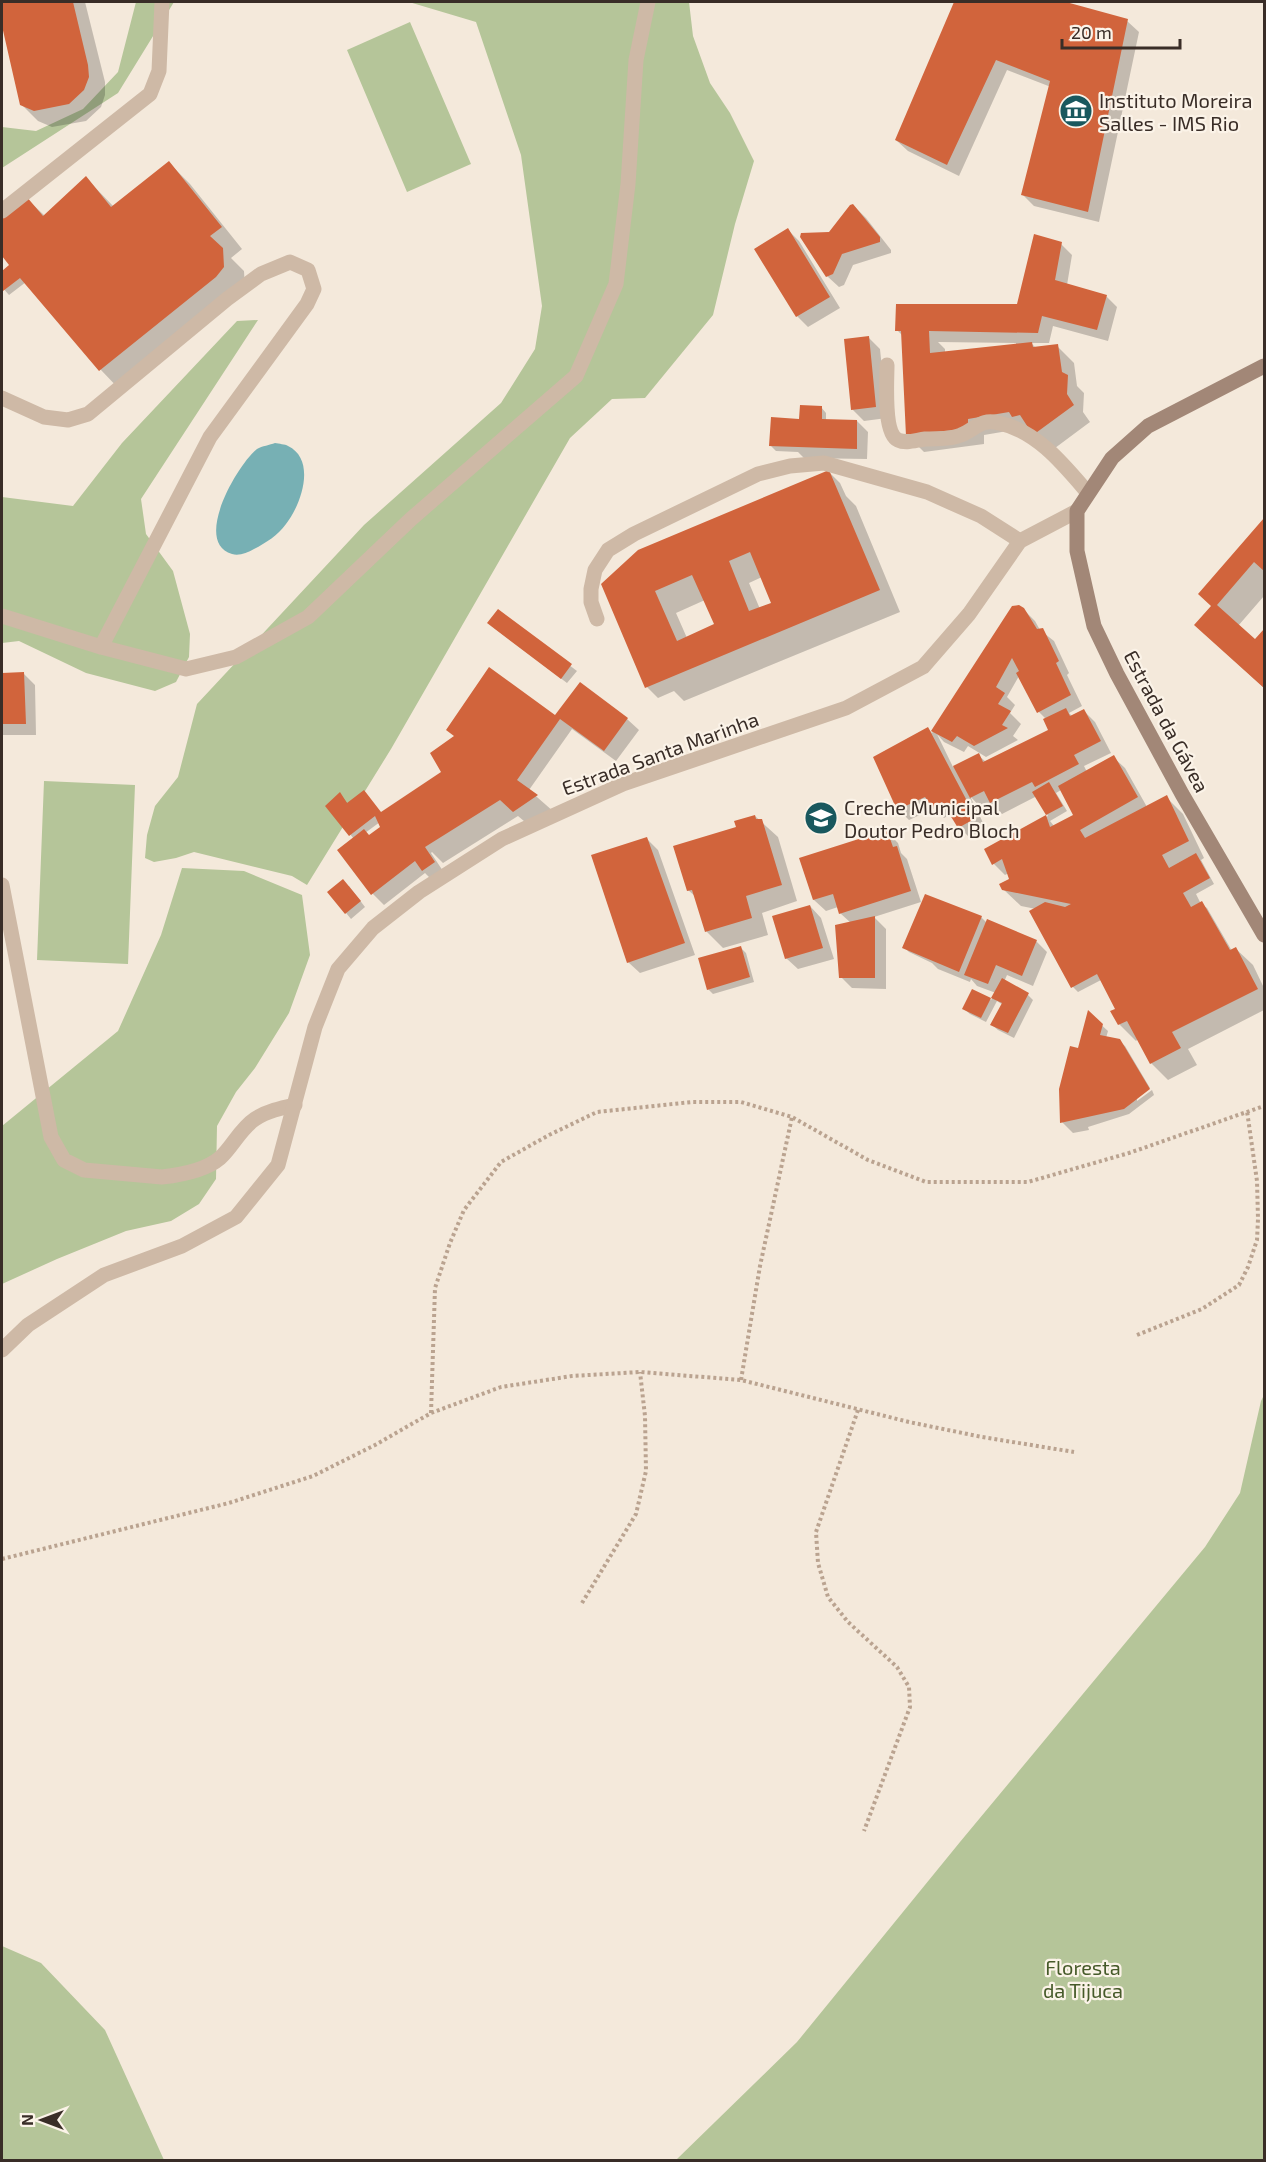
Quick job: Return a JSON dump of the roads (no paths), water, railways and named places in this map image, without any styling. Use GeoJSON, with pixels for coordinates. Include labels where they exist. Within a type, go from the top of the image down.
{"type":"FeatureCollection","features":[{"type":"Feature","properties":{"kind":"street"},"geometry":{"type":"LineString","coordinates":[[2,211],[150,94],[159,71],[162,2]]}},
{"type":"Feature","properties":{"kind":"street"},"geometry":{"type":"LineString","coordinates":[[2,616],[101,647],[186,669],[236,657],[308,617],[411,519],[576,376],[616,284],[628,184],[636,60],[648,2]]}},
{"type":"Feature","properties":{"kind":"street"},"geometry":{"type":"LineString","coordinates":[[2,398],[44,417],[68,420],[88,414],[227,299],[261,274],[290,262],[308,270],[314,289],[307,304],[210,437],[101,647]]}},
{"type":"Feature","properties":{"kind":"street"},"geometry":{"type":"LineString","coordinates":[[887,365],[888,420],[890,432],[895,439],[905,442],[957,437],[980,423],[998,422],[1021,431],[1059,458],[1088,493]]}},
{"type":"Feature","properties":{"kind":"street"},"geometry":{"type":"LineString","coordinates":[[1077,511],[1112,458],[1148,426],[1264,366]]}},
{"type":"Feature","properties":{"kind":"street"},"geometry":{"type":"LineString","coordinates":[[597,619],[591,602],[591,589],[595,570],[608,550],[634,534],[758,474],[790,466],[824,463],[927,492],[981,516],[1020,541]]}},
{"type":"Feature","properties":{"kind":"street","name":"Estrada Santa Marinha"},"geometry":{"type":"LineString","coordinates":[[2,1350],[28,1325],[104,1275],[182,1246],[236,1218],[278,1165],[315,1027],[338,969],[373,928],[419,892],[502,839],[623,784],[846,708],[923,667],[969,614],[1020,541],[1077,511]]}},
{"type":"Feature","properties":{"kind":"street","name":"Estrada da Gávea"},"geometry":{"type":"LineString","coordinates":[[1077,511],[1077,551],[1094,626],[1117,674],[1177,784],[1264,935]]}},
{"type":"Feature","properties":{"kind":"street"},"geometry":{"type":"LineString","coordinates":[[2,885],[51,1137],[64,1160],[84,1170],[174,1176],[208,1165],[219,1158],[244,1128],[266,1112],[294,1105]]}},
{"type":"Feature","properties":{"kind":"water"},"geometry":{"type":"Polygon","coordinates":[[[275,443],[288,446],[297,453],[302,461],[304,483],[297,506],[286,524],[271,538],[246,553],[232,554],[221,547],[216,535],[217,519],[222,503],[239,470],[249,457],[257,449],[275,443]]]}},
{"type":"Feature","properties":{"kind":"place","name":"Instituto Moreira Salles - IMS Rio"},"geometry":{"type":"Point","coordinates":[1076,111]}},
{"type":"Feature","properties":{"kind":"place","name":"Creche Municipal Doutor Pedro Bloch"},"geometry":{"type":"Point","coordinates":[821,818]}},
{"type":"Feature","properties":{"kind":"park label","name":"Floresta da Tijuca"},"geometry":{"type":"Point","coordinates":[1083,1978]}}]}
